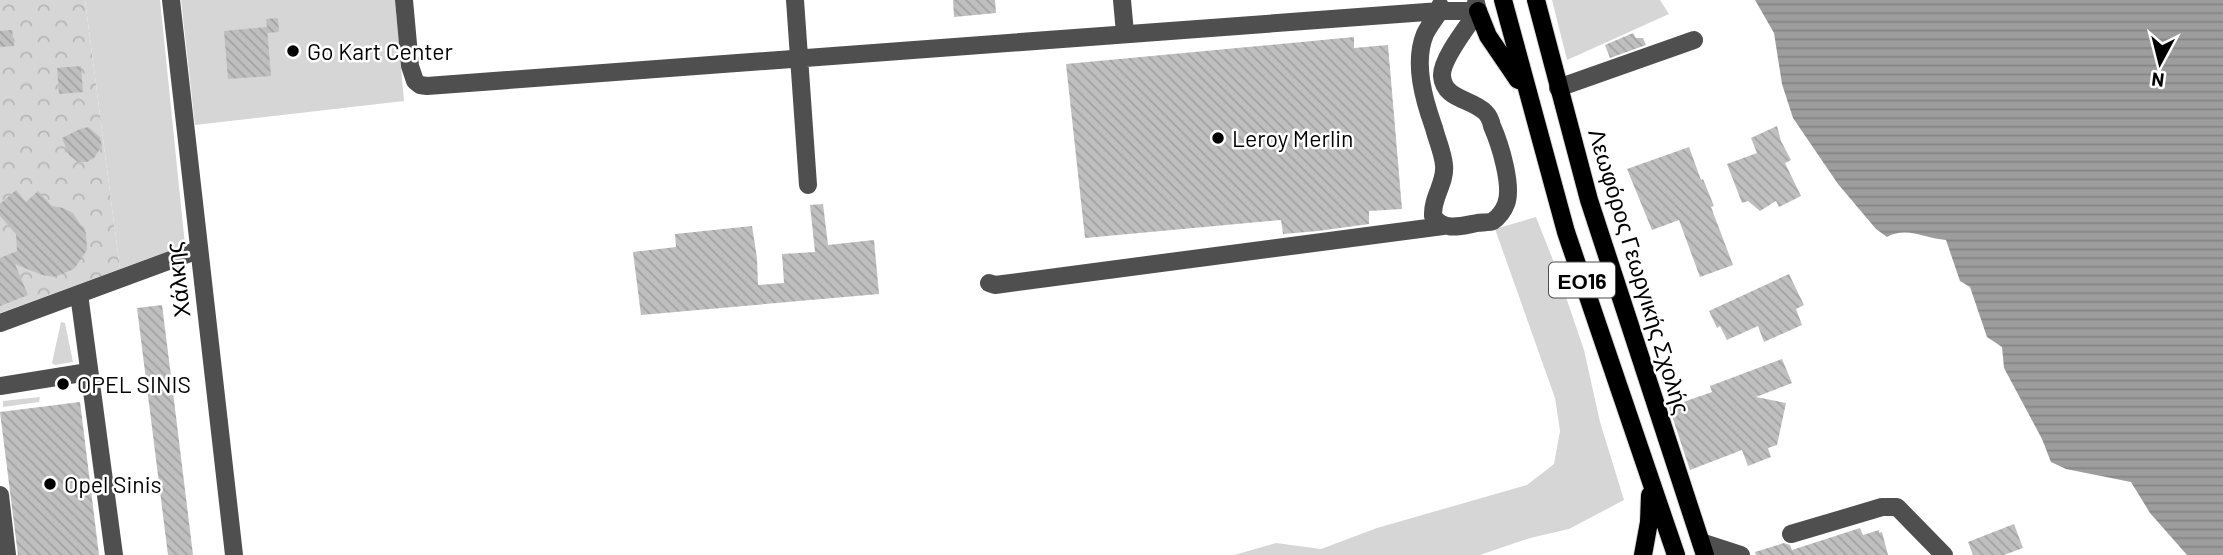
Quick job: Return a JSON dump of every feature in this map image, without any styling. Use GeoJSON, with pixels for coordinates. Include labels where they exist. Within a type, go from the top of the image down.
{"type":"FeatureCollection","features":[{"type":"Feature","properties":{"kind":"main road","name":"ΕΟ16"},"geometry":{"type":"LineString","coordinates":[[1503,0],[1566,232],[1676,555]]}},
{"type":"Feature","properties":{"kind":"main road","name":"Λεωφόρος Γεωργικής Σχολής"},"geometry":{"type":"LineString","coordinates":[[1536,0],[1600,233],[1703,549]]}},
{"type":"Feature","properties":{"kind":"main road"},"geometry":{"type":"LineString","coordinates":[[1477,6],[1488,36],[1530,102]]}},
{"type":"Feature","properties":{"kind":"main road"},"geometry":{"type":"LineString","coordinates":[[1643,555],[1649,522],[1650,485]]}},
{"type":"Feature","properties":{"kind":"street","name":"Χάλκης"},"geometry":{"type":"LineString","coordinates":[[171,0],[234,555]]}},
{"type":"Feature","properties":{"kind":"street"},"geometry":{"type":"LineString","coordinates":[[404,0],[412,74],[420,85],[427,86],[1125,33],[1439,6],[1477,6],[1442,68],[1447,90],[1486,113],[1494,129],[1508,182],[1508,193],[1506,204],[1493,221],[995,285],[989,283]]}},
{"type":"Feature","properties":{"kind":"street"},"geometry":{"type":"LineString","coordinates":[[795,0],[808,185]]}},
{"type":"Feature","properties":{"kind":"street"},"geometry":{"type":"LineString","coordinates":[[1122,0],[1125,33]]}},
{"type":"Feature","properties":{"kind":"street"},"geometry":{"type":"LineString","coordinates":[[1439,6],[1426,31],[1421,64],[1425,100],[1444,163],[1444,179],[1433,207],[1433,216],[1443,226]]}},
{"type":"Feature","properties":{"kind":"street"},"geometry":{"type":"LineString","coordinates":[[1558,88],[1694,40]]}},
{"type":"Feature","properties":{"kind":"street"},"geometry":{"type":"LineString","coordinates":[[0,323],[198,250]]}},
{"type":"Feature","properties":{"kind":"street"},"geometry":{"type":"LineString","coordinates":[[79,294],[114,555]]}},
{"type":"Feature","properties":{"kind":"street"},"geometry":{"type":"LineString","coordinates":[[0,386],[88,372]]}},
{"type":"Feature","properties":{"kind":"street"},"geometry":{"type":"LineString","coordinates":[[0,495],[6,555]]}},
{"type":"Feature","properties":{"kind":"street"},"geometry":{"type":"LineString","coordinates":[[1791,534],[1882,506],[1897,507],[1944,555]]}},
{"type":"Feature","properties":{"kind":"street"},"geometry":{"type":"LineString","coordinates":[[1703,549],[1741,555]]}},
{"type":"Feature","properties":{"kind":"green space"},"geometry":{"type":"Polygon","coordinates":[[[0,0],[85,0],[120,269],[0,313],[0,0]]]}},
{"type":"Feature","properties":{"kind":"green space"},"geometry":{"type":"Polygon","coordinates":[[[85,0],[160,0],[185,245],[120,269],[85,0]]]}},
{"type":"Feature","properties":{"kind":"green space","name":"Go Kart Center"},"geometry":{"type":"Polygon","coordinates":[[[181,0],[395,0],[404,101],[195,125],[181,0]]]}},
{"type":"Feature","properties":{"kind":"green space"},"geometry":{"type":"Polygon","coordinates":[[[1552,0],[1660,0],[1669,14],[1567,60],[1552,0]]]}},
{"type":"Feature","properties":{"kind":"green space"},"geometry":{"type":"Polygon","coordinates":[[[1536,217],[1584,350],[1600,422],[1624,500],[1569,529],[1530,538],[1480,555],[1234,555],[1276,543],[1321,549],[1377,528],[1527,485],[1554,464],[1560,431],[1555,398],[1495,229],[1536,217]]]}},
{"type":"Feature","properties":{"kind":"green space"},"geometry":{"type":"Polygon","coordinates":[[[61,322],[65,323],[73,362],[55,365],[52,363],[61,322]]]}},
{"type":"Feature","properties":{"kind":"green space"},"geometry":{"type":"Polygon","coordinates":[[[40,397],[39,402],[3,407],[3,401],[40,397]]]}},
{"type":"Feature","properties":{"kind":"shaded area"},"geometry":{"type":"Polygon","coordinates":[[[1755,0],[2223,0],[2223,555],[2187,555],[2150,513],[2131,482],[2066,469],[2051,462],[2042,439],[2004,368],[2002,347],[1987,337],[1970,287],[1960,281],[1946,240],[1909,233],[1887,237],[1876,229],[1838,184],[1793,118],[1782,84],[1774,33],[1755,0]]]}},
{"type":"Feature","properties":{"kind":"building"},"geometry":{"type":"Polygon","coordinates":[[[953,0],[995,0],[996,13],[954,17],[953,0]]]}},
{"type":"Feature","properties":{"kind":"building"},"geometry":{"type":"Polygon","coordinates":[[[278,18],[279,32],[267,33],[271,76],[228,79],[224,31],[267,27],[266,19],[278,18]]]}},
{"type":"Feature","properties":{"kind":"building"},"geometry":{"type":"Polygon","coordinates":[[[12,30],[14,46],[0,47],[0,31],[12,30]]]}},
{"type":"Feature","properties":{"kind":"building"},"geometry":{"type":"Polygon","coordinates":[[[1633,33],[1636,38],[1643,38],[1646,45],[1610,58],[1605,45],[1633,33]]]}},
{"type":"Feature","properties":{"kind":"building","name":"Leroy Merlin"},"geometry":{"type":"Polygon","coordinates":[[[1354,37],[1354,48],[1388,45],[1402,209],[1369,211],[1369,224],[1318,231],[1283,234],[1281,220],[1085,238],[1066,64],[1354,37]]]}},
{"type":"Feature","properties":{"kind":"building"},"geometry":{"type":"Polygon","coordinates":[[[81,66],[83,92],[59,94],[57,68],[81,66]]]}},
{"type":"Feature","properties":{"kind":"building"},"geometry":{"type":"Polygon","coordinates":[[[1777,126],[1791,160],[1785,163],[1801,196],[1779,207],[1776,201],[1760,211],[1748,201],[1742,203],[1727,164],[1757,153],[1751,138],[1777,126]]]}},
{"type":"Feature","properties":{"kind":"building"},"geometry":{"type":"Polygon","coordinates":[[[88,127],[100,137],[102,146],[94,158],[87,162],[78,162],[69,155],[62,138],[88,127]]]}},
{"type":"Feature","properties":{"kind":"building"},"geometry":{"type":"Polygon","coordinates":[[[1689,147],[1714,206],[1711,207],[1733,265],[1700,277],[1679,220],[1652,230],[1627,169],[1689,147]]]}},
{"type":"Feature","properties":{"kind":"building"},"geometry":{"type":"Polygon","coordinates":[[[16,190],[26,202],[38,191],[52,206],[73,213],[86,233],[87,250],[74,269],[54,277],[15,264],[28,295],[0,306],[0,258],[17,251],[16,234],[0,216],[0,204],[16,190]]]}},
{"type":"Feature","properties":{"kind":"building"},"geometry":{"type":"Polygon","coordinates":[[[823,204],[828,245],[874,240],[879,294],[641,315],[633,252],[676,247],[675,234],[752,226],[758,285],[784,283],[782,254],[815,252],[810,205],[823,204]]]}},
{"type":"Feature","properties":{"kind":"building"},"geometry":{"type":"Polygon","coordinates":[[[1789,274],[1804,305],[1796,309],[1802,325],[1764,342],[1758,326],[1727,340],[1720,326],[1717,328],[1709,311],[1789,274]]]}},
{"type":"Feature","properties":{"kind":"building"},"geometry":{"type":"Polygon","coordinates":[[[162,305],[193,555],[168,555],[137,308],[162,305]]]}},
{"type":"Feature","properties":{"kind":"building"},"geometry":{"type":"Polygon","coordinates":[[[1782,359],[1792,383],[1756,397],[1786,403],[1777,445],[1768,448],[1771,457],[1748,466],[1742,450],[1690,470],[1669,407],[1712,392],[1710,386],[1782,359]]]}},
{"type":"Feature","properties":{"kind":"building","name":"Opel Sinis"},"geometry":{"type":"Polygon","coordinates":[[[80,402],[99,555],[18,555],[0,412],[80,402]]]}},
{"type":"Feature","properties":{"kind":"building"},"geometry":{"type":"Polygon","coordinates":[[[2014,524],[2023,548],[2004,555],[1973,555],[1968,542],[2014,524]]]}},
{"type":"Feature","properties":{"kind":"building"},"geometry":{"type":"Polygon","coordinates":[[[1860,528],[1863,535],[1879,530],[1879,533],[1882,532],[1888,555],[1756,555],[1755,552],[1784,543],[1790,545],[1792,550],[1860,528]]]}},
{"type":"Feature","properties":{"kind":"place","name":"Go Kart Center"},"geometry":{"type":"Point","coordinates":[293,51]}},
{"type":"Feature","properties":{"kind":"place","name":"Leroy Merlin"},"geometry":{"type":"Point","coordinates":[1218,138]}},
{"type":"Feature","properties":{"kind":"place","name":"OPEL SINIS"},"geometry":{"type":"Point","coordinates":[63,384]}},
{"type":"Feature","properties":{"kind":"place","name":"Opel Sinis"},"geometry":{"type":"Point","coordinates":[50,484]}}]}
